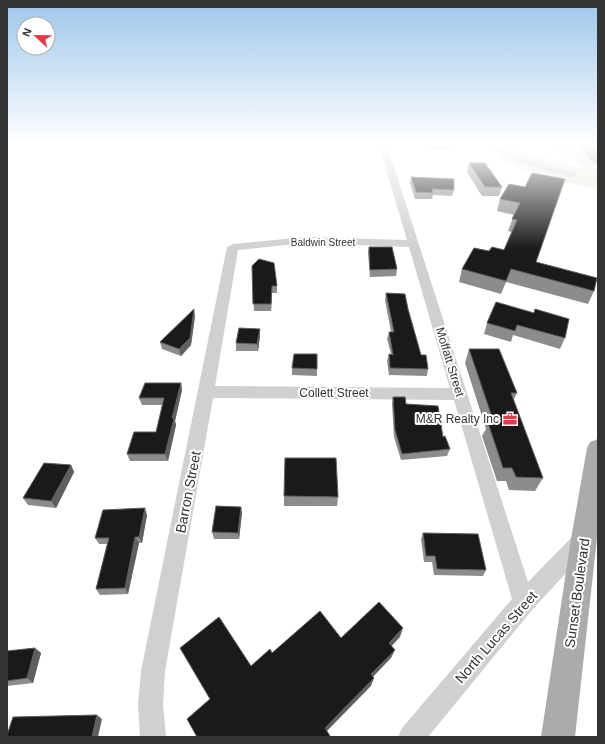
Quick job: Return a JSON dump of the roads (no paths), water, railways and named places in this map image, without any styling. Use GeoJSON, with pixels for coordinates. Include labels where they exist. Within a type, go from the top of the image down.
{"type":"FeatureCollection","features":[{"type":"Feature","properties":{"kind":"main road","name":"Sunset Boulevard"},"geometry":{"type":"LineString","coordinates":[[558,737],[584,539],[598,448]]}},
{"type":"Feature","properties":{"kind":"street","name":"Moffatt Street"},"geometry":{"type":"LineString","coordinates":[[393,180],[524,602]]}},
{"type":"Feature","properties":{"kind":"street","name":"Baldwin Street"},"geometry":{"type":"LineString","coordinates":[[233,247],[306,240],[413,244]]}},
{"type":"Feature","properties":{"kind":"street","name":"Barron Street"},"geometry":{"type":"LineString","coordinates":[[152,737],[150,701],[152,674],[207,392],[233,247]]}},
{"type":"Feature","properties":{"kind":"street","name":"Collett Street"},"geometry":{"type":"LineString","coordinates":[[207,392],[460,394]]}},
{"type":"Feature","properties":{"kind":"street","name":"North Lucas Street"},"geometry":{"type":"LineString","coordinates":[[411,737],[524,602],[584,539]]}},
{"type":"Feature","properties":{"kind":"place","name":"M&R Realty Inc"},"geometry":{"type":"Point","coordinates":[510,419]}}]}
